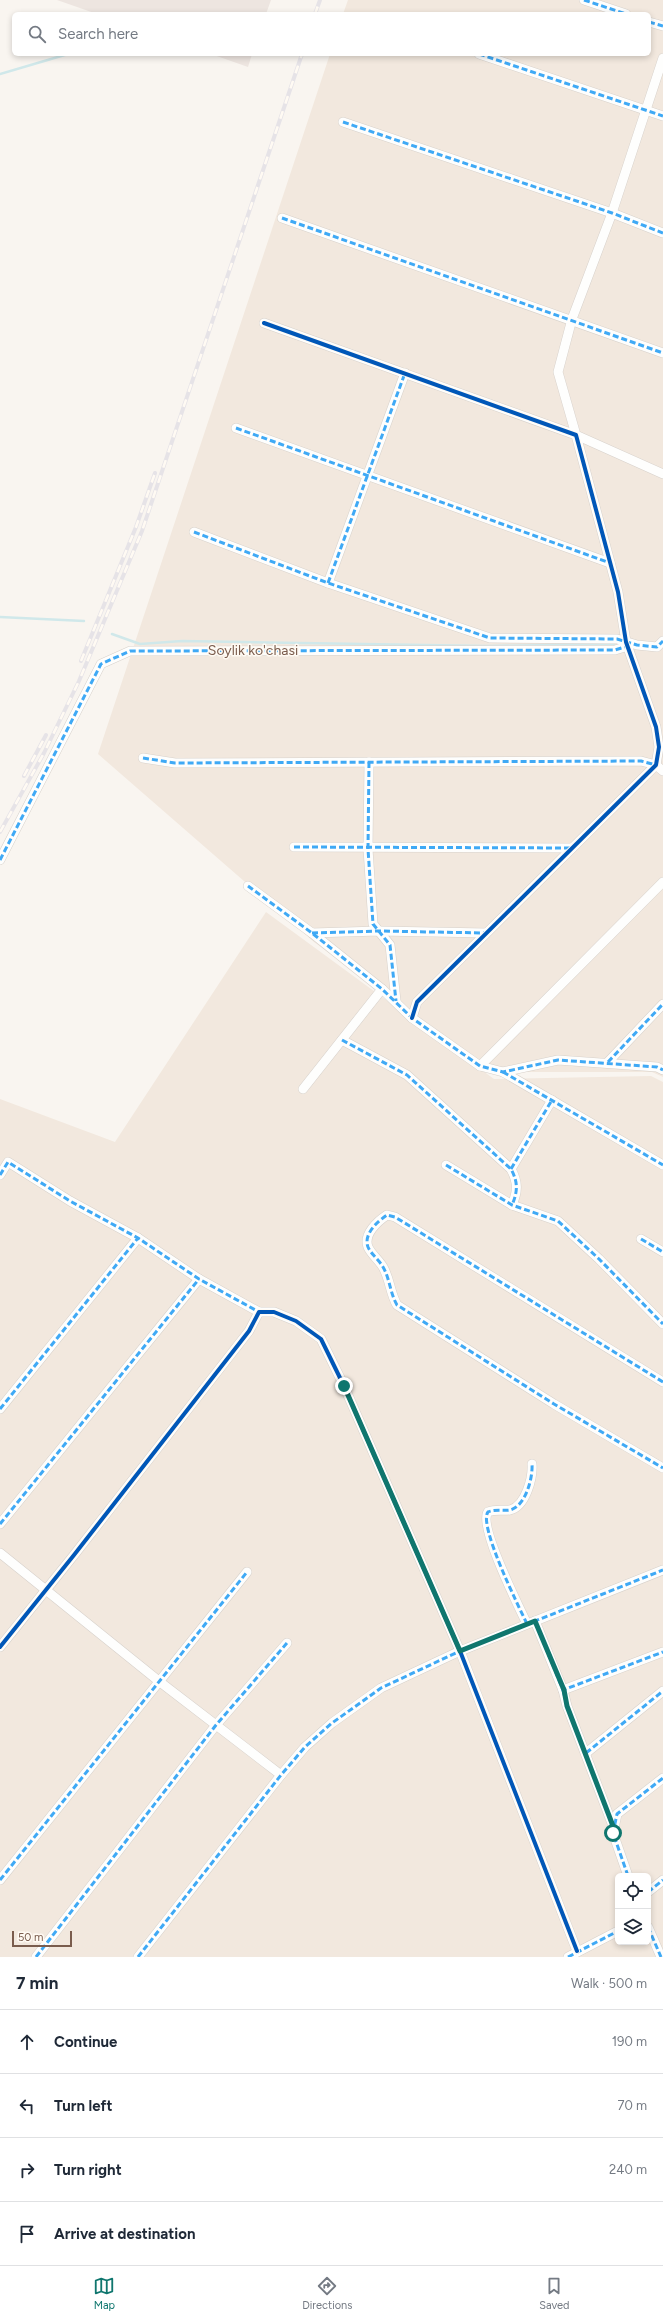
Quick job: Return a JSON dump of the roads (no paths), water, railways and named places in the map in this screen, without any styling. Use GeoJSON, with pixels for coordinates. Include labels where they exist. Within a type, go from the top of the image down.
{"type":"FeatureCollection","features":[{"type":"Feature","properties":{"kind":"street"},"geometry":{"type":"LineString","coordinates":[[584,0],[620,12]]}},
{"type":"Feature","properties":{"kind":"street"},"geometry":{"type":"LineString","coordinates":[[651,23],[663,26]]}},
{"type":"Feature","properties":{"kind":"street"},"geometry":{"type":"LineString","coordinates":[[485,56],[663,116]]}},
{"type":"Feature","properties":{"kind":"street"},"geometry":{"type":"LineString","coordinates":[[660,768],[656,727],[627,644],[610,563],[558,372],[572,319],[612,213],[663,58]]}},
{"type":"Feature","properties":{"kind":"street"},"geometry":{"type":"LineString","coordinates":[[343,122],[612,213],[663,233]]}},
{"type":"Feature","properties":{"kind":"street"},"geometry":{"type":"LineString","coordinates":[[282,218],[572,319],[663,353]]}},
{"type":"Feature","properties":{"kind":"street"},"geometry":{"type":"LineString","coordinates":[[264,323],[576,435],[663,474]]}},
{"type":"Feature","properties":{"kind":"street"},"geometry":{"type":"LineString","coordinates":[[328,583],[405,373]]}},
{"type":"Feature","properties":{"kind":"street"},"geometry":{"type":"LineString","coordinates":[[236,428],[610,563]]}},
{"type":"Feature","properties":{"kind":"street"},"geometry":{"type":"LineString","coordinates":[[194,532],[328,583],[490,638],[617,639],[627,644],[657,647],[663,641]]}},
{"type":"Feature","properties":{"kind":"street"},"geometry":{"type":"LineString","coordinates":[[490,638],[490,649]]}},
{"type":"Feature","properties":{"kind":"street","name":"Soylik ko'chasi"},"geometry":{"type":"LineString","coordinates":[[0,860],[102,664],[130,651],[490,649],[616,650],[627,644]]}},
{"type":"Feature","properties":{"kind":"street"},"geometry":{"type":"LineString","coordinates":[[143,758],[175,763],[641,761],[660,768]]}},
{"type":"Feature","properties":{"kind":"street"},"geometry":{"type":"LineString","coordinates":[[369,762],[368,849],[373,924],[390,945],[396,1001]]}},
{"type":"Feature","properties":{"kind":"street"},"geometry":{"type":"LineString","coordinates":[[412,1018],[417,1002],[572,848],[660,768]]}},
{"type":"Feature","properties":{"kind":"street"},"geometry":{"type":"LineString","coordinates":[[294,847],[368,849],[572,848]]}},
{"type":"Feature","properties":{"kind":"street"},"geometry":{"type":"LineString","coordinates":[[480,1066],[663,882]]}},
{"type":"Feature","properties":{"kind":"street"},"geometry":{"type":"LineString","coordinates":[[248,886],[312,933],[382,989],[412,1018],[480,1066],[502,1072],[663,1165]]}},
{"type":"Feature","properties":{"kind":"street"},"geometry":{"type":"LineString","coordinates":[[312,933],[379,931],[486,933]]}},
{"type":"Feature","properties":{"kind":"street"},"geometry":{"type":"LineString","coordinates":[[303,1089],[382,989]]}},
{"type":"Feature","properties":{"kind":"street"},"geometry":{"type":"LineString","coordinates":[[608,1062],[663,1004]]}},
{"type":"Feature","properties":{"kind":"street"},"geometry":{"type":"LineString","coordinates":[[342,1040],[407,1075],[511,1169],[517,1180],[517,1193],[512,1204]]}},
{"type":"Feature","properties":{"kind":"street"},"geometry":{"type":"LineString","coordinates":[[502,1072],[558,1060],[608,1062],[657,1067],[663,1070]]}},
{"type":"Feature","properties":{"kind":"street"},"geometry":{"type":"LineString","coordinates":[[511,1169],[552,1100]]}},
{"type":"Feature","properties":{"kind":"street"},"geometry":{"type":"LineString","coordinates":[[0,1175],[8,1162],[70,1200],[138,1238],[199,1279],[259,1312],[274,1312],[296,1321],[321,1339],[344,1386],[460,1651],[577,1951]]}},
{"type":"Feature","properties":{"kind":"street"},"geometry":{"type":"LineString","coordinates":[[446,1166],[512,1204],[558,1221],[600,1259],[663,1324]]}},
{"type":"Feature","properties":{"kind":"street"},"geometry":{"type":"LineString","coordinates":[[663,1382],[395,1217],[387,1215],[377,1222],[366,1241],[368,1248],[383,1267],[392,1296],[397,1305],[554,1404],[663,1468]]}},
{"type":"Feature","properties":{"kind":"street"},"geometry":{"type":"LineString","coordinates":[[0,1409],[138,1238]]}},
{"type":"Feature","properties":{"kind":"street"},"geometry":{"type":"LineString","coordinates":[[641,1239],[663,1252]]}},
{"type":"Feature","properties":{"kind":"street"},"geometry":{"type":"LineString","coordinates":[[0,1524],[199,1279]]}},
{"type":"Feature","properties":{"kind":"street"},"geometry":{"type":"LineString","coordinates":[[0,1646],[46,1588],[74,1556],[244,1337],[259,1312]]}},
{"type":"Feature","properties":{"kind":"street"},"geometry":{"type":"LineString","coordinates":[[532,1464],[533,1474],[530,1486],[518,1505],[510,1510],[492,1510],[486,1515],[486,1519],[496,1552],[564,1690],[567,1706],[613,1826],[615,1841],[627,1873]]}},
{"type":"Feature","properties":{"kind":"street"},"geometry":{"type":"LineString","coordinates":[[0,1553],[46,1588],[160,1682],[281,1775]]}},
{"type":"Feature","properties":{"kind":"street"},"geometry":{"type":"LineString","coordinates":[[138,1957],[281,1775],[305,1747],[332,1723],[381,1688],[460,1651],[663,1570]]}},
{"type":"Feature","properties":{"kind":"street"},"geometry":{"type":"LineString","coordinates":[[0,1880],[247,1572]]}},
{"type":"Feature","properties":{"kind":"street"},"geometry":{"type":"LineString","coordinates":[[36,1957],[216,1725],[287,1643]]}},
{"type":"Feature","properties":{"kind":"street"},"geometry":{"type":"LineString","coordinates":[[564,1690],[663,1652]]}},
{"type":"Feature","properties":{"kind":"street"},"geometry":{"type":"LineString","coordinates":[[586,1753],[663,1691]]}},
{"type":"Feature","properties":{"kind":"street"},"geometry":{"type":"LineString","coordinates":[[613,1826],[617,1814],[663,1778]]}},
{"type":"Feature","properties":{"kind":"street"},"geometry":{"type":"LineString","coordinates":[[651,1890],[663,1880]]}},
{"type":"Feature","properties":{"kind":"street"},"geometry":{"type":"LineString","coordinates":[[568,1957],[615,1932]]}},
{"type":"Feature","properties":{"kind":"street"},"geometry":{"type":"LineString","coordinates":[[651,1934],[661,1957]]}},
{"type":"Feature","properties":{"kind":"waterway"},"geometry":{"type":"LineString","coordinates":[[0,74],[61,56]]}},
{"type":"Feature","properties":{"kind":"waterway"},"geometry":{"type":"LineString","coordinates":[[0,617],[84,621]]}},
{"type":"Feature","properties":{"kind":"waterway"},"geometry":{"type":"LineString","coordinates":[[112,634],[140,644],[182,641],[486,646],[614,644]]}},
{"type":"Feature","properties":{"kind":"railway"},"geometry":{"type":"LineString","coordinates":[[316,12],[320,0]]}},
{"type":"Feature","properties":{"kind":"railway"},"geometry":{"type":"LineString","coordinates":[[0,832],[44,753],[79,681],[142,531],[301,56]]}},
{"type":"Feature","properties":{"kind":"railway"},"geometry":{"type":"LineString","coordinates":[[81,661],[136,527],[155,473]]}},
{"type":"Feature","properties":{"kind":"railway"},"geometry":{"type":"LineString","coordinates":[[24,776],[46,735]]}}]}
